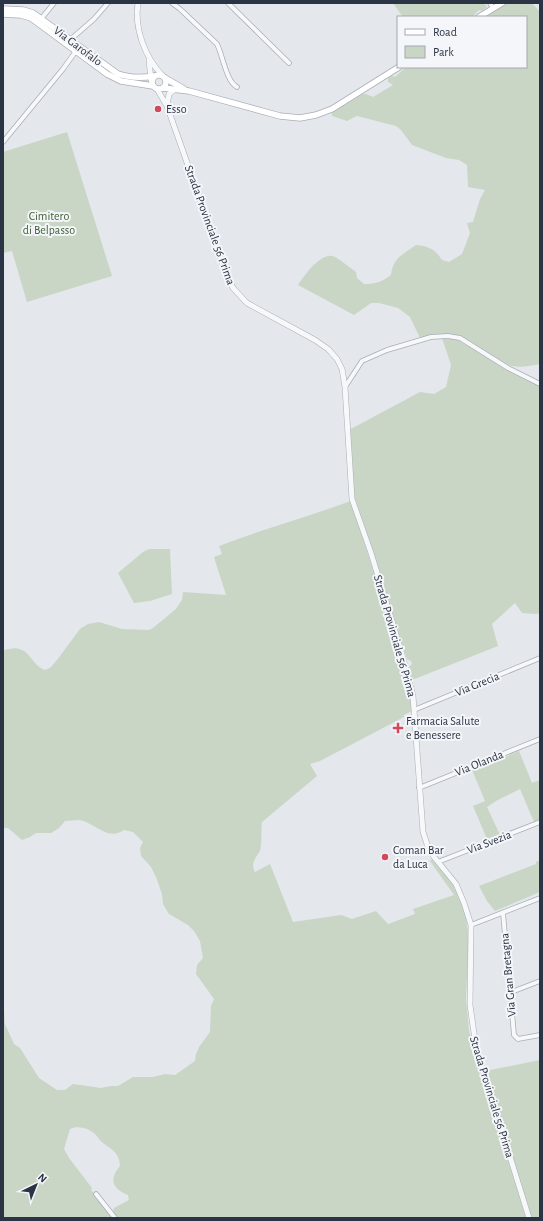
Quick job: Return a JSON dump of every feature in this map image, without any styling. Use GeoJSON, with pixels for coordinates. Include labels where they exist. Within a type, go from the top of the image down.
{"type":"FeatureCollection","features":[{"type":"Feature","properties":{"kind":"main road"},"geometry":{"type":"LineString","coordinates":[[480,16],[491,6],[502,3]]}},
{"type":"Feature","properties":{"kind":"main road","name":"Via Garofalo"},"geometry":{"type":"LineString","coordinates":[[3,9],[28,11],[114,73],[126,77],[142,78],[155,83]]}},
{"type":"Feature","properties":{"kind":"main road","name":"Via Garofalo"},"geometry":{"type":"LineString","coordinates":[[3,14],[27,16],[116,79],[155,83]]}},
{"type":"Feature","properties":{"kind":"main road"},"geometry":{"type":"LineString","coordinates":[[155,83],[158,74],[189,91],[280,116],[290,118],[308,117],[332,109],[397,68]]}},
{"type":"Feature","properties":{"kind":"main road"},"geometry":{"type":"LineString","coordinates":[[155,83],[165,86],[165,78]]}},
{"type":"Feature","properties":{"kind":"main road"},"geometry":{"type":"LineString","coordinates":[[155,83],[171,91],[189,91]]}},
{"type":"Feature","properties":{"kind":"street"},"geometry":{"type":"LineString","coordinates":[[41,19],[54,3]]}},
{"type":"Feature","properties":{"kind":"street"},"geometry":{"type":"LineString","coordinates":[[70,40],[94,19],[108,3]]}},
{"type":"Feature","properties":{"kind":"street"},"geometry":{"type":"LineString","coordinates":[[172,3],[180,8],[217,44],[230,80],[237,87]]}},
{"type":"Feature","properties":{"kind":"street"},"geometry":{"type":"LineString","coordinates":[[228,3],[289,63]]}},
{"type":"Feature","properties":{"kind":"street"},"geometry":{"type":"LineString","coordinates":[[136,4],[138,27],[148,55],[154,66],[165,78],[171,91],[167,106]]}},
{"type":"Feature","properties":{"kind":"street"},"geometry":{"type":"LineString","coordinates":[[3,142],[76,51]]}},
{"type":"Feature","properties":{"kind":"street"},"geometry":{"type":"LineString","coordinates":[[148,55],[150,68],[155,83]]}},
{"type":"Feature","properties":{"kind":"street"},"geometry":{"type":"LineString","coordinates":[[142,78],[150,68]]}},
{"type":"Feature","properties":{"kind":"street","name":"Strada Provinciale 56 Prima"},"geometry":{"type":"LineString","coordinates":[[155,83],[167,106],[223,266],[233,288],[247,303],[323,345],[337,359],[342,369],[345,387],[352,499],[371,553],[413,696],[423,832],[430,851],[456,884],[471,925],[470,1005],[476,1047],[529,1218]]}},
{"type":"Feature","properties":{"kind":"street"},"geometry":{"type":"LineString","coordinates":[[345,387],[362,361],[387,350],[431,337],[448,336],[460,338],[508,368],[540,384]]}},
{"type":"Feature","properties":{"kind":"street","name":"Via Grecia"},"geometry":{"type":"LineString","coordinates":[[414,710],[540,658]]}},
{"type":"Feature","properties":{"kind":"street","name":"Via Olanda"},"geometry":{"type":"LineString","coordinates":[[419,788],[540,739]]}},
{"type":"Feature","properties":{"kind":"street","name":"Via Svezia"},"geometry":{"type":"LineString","coordinates":[[438,862],[540,822]]}},
{"type":"Feature","properties":{"kind":"street"},"geometry":{"type":"LineString","coordinates":[[471,925],[540,898]]}},
{"type":"Feature","properties":{"kind":"street","name":"Via Gran Bretagna"},"geometry":{"type":"LineString","coordinates":[[503,913],[509,993],[514,1035],[518,1039],[540,1035]]}},
{"type":"Feature","properties":{"kind":"street"},"geometry":{"type":"LineString","coordinates":[[509,993],[540,981]]}},
{"type":"Feature","properties":{"kind":"street"},"geometry":{"type":"LineString","coordinates":[[96,1194],[115,1218]]}},
{"type":"Feature","properties":{"kind":"green space"},"geometry":{"type":"Polygon","coordinates":[[[393,3],[484,3],[487,7],[482,11],[479,10],[473,16],[402,16],[393,3]]]}},
{"type":"Feature","properties":{"kind":"green space"},"geometry":{"type":"Polygon","coordinates":[[[507,3],[532,3],[540,12],[540,364],[523,367],[506,364],[459,336],[442,334],[420,338],[410,317],[398,308],[379,303],[371,303],[354,315],[298,285],[319,260],[330,256],[335,257],[356,272],[357,278],[364,284],[372,284],[391,275],[392,269],[399,257],[416,245],[431,249],[437,253],[442,260],[449,262],[462,254],[470,233],[467,223],[473,222],[480,199],[485,190],[468,187],[467,165],[459,160],[446,158],[412,145],[401,130],[396,126],[357,116],[347,121],[332,116],[332,113],[363,94],[373,97],[393,85],[388,82],[388,78],[392,76],[395,77],[405,68],[527,68],[527,16],[489,16],[507,3]]]}},
{"type":"Feature","properties":{"kind":"green space","name":"Cimitero di Belpasso"},"geometry":{"type":"Polygon","coordinates":[[[67,132],[112,276],[27,302],[12,251],[3,253],[3,152],[67,132]]]}},
{"type":"Feature","properties":{"kind":"green space"},"geometry":{"type":"Polygon","coordinates":[[[442,338],[458,340],[508,370],[540,386],[540,613],[522,613],[515,603],[492,624],[498,646],[412,680],[409,667],[412,664],[411,661],[407,659],[355,498],[350,478],[349,430],[420,392],[434,394],[446,387],[451,365],[442,338]]]}},
{"type":"Feature","properties":{"kind":"green space"},"geometry":{"type":"Polygon","coordinates":[[[351,501],[391,626],[409,691],[412,711],[404,715],[404,717],[320,761],[310,764],[317,776],[262,822],[261,849],[254,861],[253,866],[255,872],[270,864],[293,922],[341,915],[352,919],[376,911],[388,924],[415,914],[413,909],[454,895],[430,861],[431,859],[452,883],[463,906],[469,938],[466,998],[469,1031],[526,1218],[117,1218],[113,1212],[114,1208],[129,1200],[128,1195],[119,1190],[114,1184],[114,1176],[120,1166],[118,1157],[114,1151],[96,1135],[83,1128],[76,1127],[70,1129],[64,1149],[92,1188],[91,1190],[114,1218],[3,1218],[3,994],[5,1024],[14,1044],[20,1048],[39,1078],[57,1090],[65,1090],[73,1084],[101,1088],[118,1086],[133,1077],[153,1077],[165,1074],[175,1075],[195,1061],[199,1047],[210,1032],[211,1006],[214,999],[196,974],[197,965],[203,958],[200,941],[188,925],[169,914],[163,904],[162,894],[156,877],[151,867],[141,856],[140,848],[143,842],[133,832],[124,830],[112,834],[84,821],[75,820],[65,821],[59,828],[51,833],[36,833],[22,840],[8,828],[3,828],[3,650],[15,648],[19,649],[26,653],[37,665],[45,670],[50,668],[57,660],[80,629],[88,624],[99,622],[122,629],[149,630],[176,609],[182,600],[183,592],[226,595],[214,557],[222,554],[219,546],[351,501]]]}},
{"type":"Feature","properties":{"kind":"green space"},"geometry":{"type":"Polygon","coordinates":[[[149,549],[170,549],[172,594],[150,601],[134,603],[118,573],[143,552],[149,549]]]}},
{"type":"Feature","properties":{"kind":"green space"},"geometry":{"type":"Polygon","coordinates":[[[519,751],[532,783],[540,780],[540,819],[534,822],[520,789],[487,807],[500,835],[487,839],[473,806],[485,801],[472,770],[519,751]]]}},
{"type":"Feature","properties":{"kind":"green space"},"geometry":{"type":"Polygon","coordinates":[[[540,860],[540,892],[495,911],[487,901],[479,886],[536,864],[536,862],[540,860]]]}},
{"type":"Feature","properties":{"kind":"green space"},"geometry":{"type":"Polygon","coordinates":[[[540,1060],[540,1218],[532,1218],[485,1071],[540,1060]]]}},
{"type":"Feature","properties":{"kind":"place","name":"Esso"},"geometry":{"type":"Point","coordinates":[158,109]}},
{"type":"Feature","properties":{"kind":"place","name":"Farmacia Salute e Benessere"},"geometry":{"type":"Point","coordinates":[398,728]}},
{"type":"Feature","properties":{"kind":"place","name":"Coman Bar da Luca"},"geometry":{"type":"Point","coordinates":[385,857]}}]}
